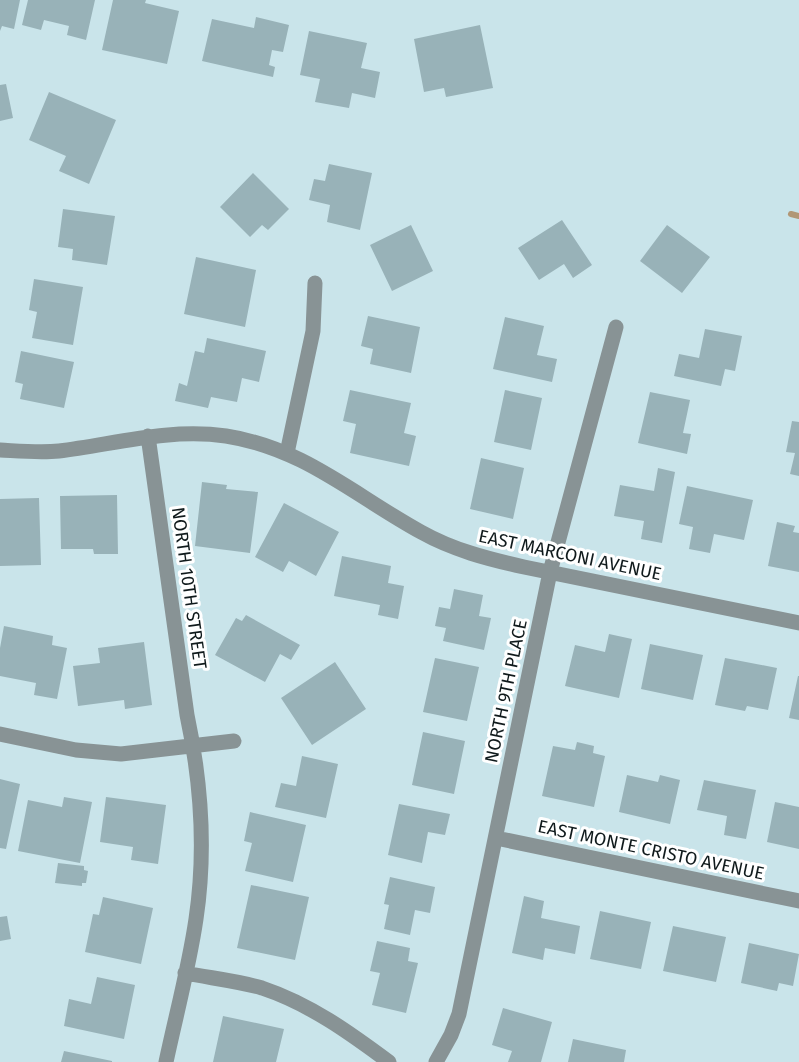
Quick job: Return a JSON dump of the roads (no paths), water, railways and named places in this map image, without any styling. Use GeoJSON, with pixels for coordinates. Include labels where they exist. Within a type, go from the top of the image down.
{"type":"FeatureCollection","features":[{"type":"Feature","properties":{"kind":"street"},"geometry":{"type":"LineString","coordinates":[[287,453],[313,331],[315,283]]}},
{"type":"Feature","properties":{"kind":"street","name":"NORTH 9TH PLACE"},"geometry":{"type":"LineString","coordinates":[[436,1062],[451,1035],[459,1014],[550,572],[616,327]]}},
{"type":"Feature","properties":{"kind":"street","name":"EAST MARCONI AVENUE"},"geometry":{"type":"LineString","coordinates":[[0,450],[57,451],[166,434],[226,436],[287,453],[308,462],[420,532],[453,548],[490,560],[799,623]]}},
{"type":"Feature","properties":{"kind":"street","name":"NORTH 10TH STREET"},"geometry":{"type":"LineString","coordinates":[[148,436],[193,746],[202,846],[196,921],[166,1062]]}},
{"type":"Feature","properties":{"kind":"street"},"geometry":{"type":"LineString","coordinates":[[0,734],[76,750],[121,754],[234,741]]}},
{"type":"Feature","properties":{"kind":"street","name":"EAST MONTE CRISTO AVENUE"},"geometry":{"type":"LineString","coordinates":[[496,838],[799,901]]}},
{"type":"Feature","properties":{"kind":"street"},"geometry":{"type":"LineString","coordinates":[[185,973],[260,988],[286,997],[310,1008],[345,1030],[389,1062]]}},
{"type":"Feature","properties":{"kind":"waterway"},"geometry":{"type":"LineString","coordinates":[[791,214],[799,216]]}}]}
